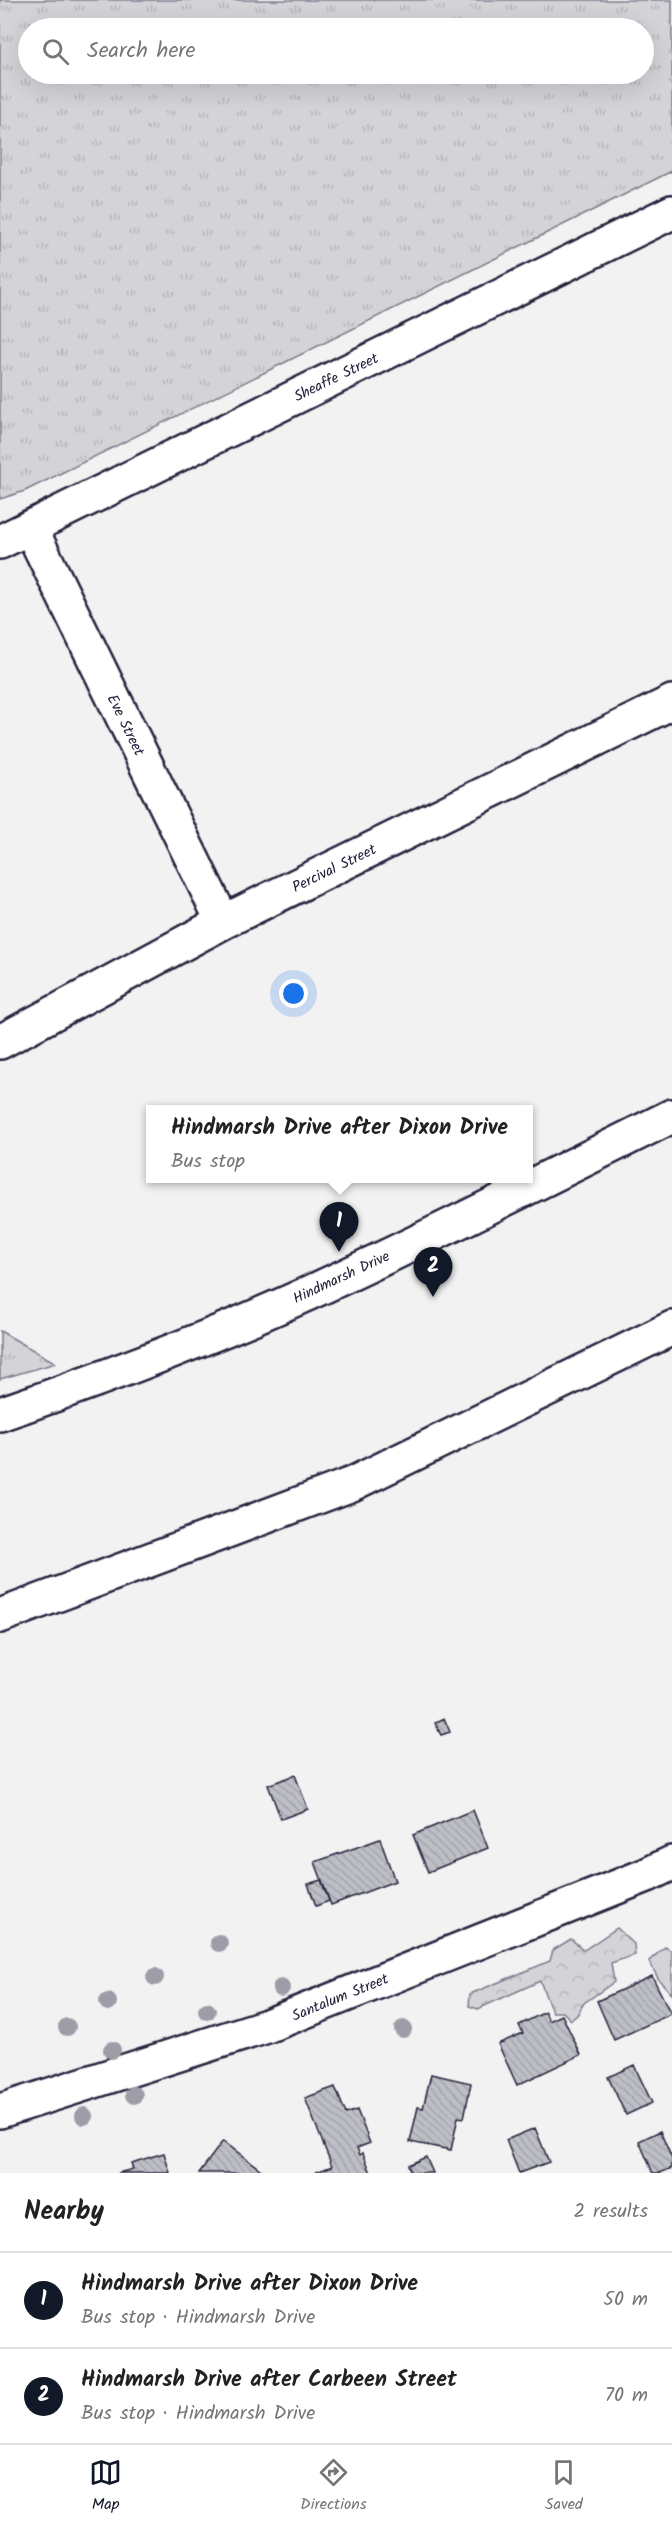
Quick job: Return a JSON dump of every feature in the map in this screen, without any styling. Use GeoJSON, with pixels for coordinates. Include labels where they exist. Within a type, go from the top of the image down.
{"type":"FeatureCollection","features":[{"type":"Feature","properties":{"kind":"street","name":"Sheaffe Street"},"geometry":{"type":"LineString","coordinates":[[0,542],[672,212]]}},
{"type":"Feature","properties":{"kind":"street","name":"Eve Street"},"geometry":{"type":"LineString","coordinates":[[30,528],[223,922]]}},
{"type":"Feature","properties":{"kind":"street","name":"Percival Street"},"geometry":{"type":"LineString","coordinates":[[0,1042],[223,922],[672,702]]}},
{"type":"Feature","properties":{"kind":"street","name":"Hindmarsh Drive"},"geometry":{"type":"LineString","coordinates":[[0,1414],[143,1363],[309,1293],[421,1241],[672,1116]]}},
{"type":"Feature","properties":{"kind":"street"},"geometry":{"type":"LineString","coordinates":[[0,1616],[352,1484],[672,1328]]}},
{"type":"Feature","properties":{"kind":"street","name":"Santalum Street"},"geometry":{"type":"LineString","coordinates":[[0,2111],[267,2026],[625,1884],[672,1863]]}},
{"type":"Feature","properties":{"kind":"green space"},"geometry":{"type":"Polygon","coordinates":[[[0,0],[672,0],[672,171],[25,491],[0,499],[0,0]]]}},
{"type":"Feature","properties":{"kind":"green space"},"geometry":{"type":"Polygon","coordinates":[[[0,1331],[56,1363],[0,1379],[0,1331]]]}},
{"type":"Feature","properties":{"kind":"green space"},"geometry":{"type":"Polygon","coordinates":[[[617,1928],[634,1944],[635,1955],[611,1963],[614,1982],[584,2003],[571,2020],[563,2012],[552,2012],[540,1981],[478,2009],[469,2006],[470,1994],[550,1961],[553,1950],[571,1939],[584,1950],[617,1928]]]}},
{"type":"Feature","properties":{"kind":"green space"},"geometry":{"type":"Polygon","coordinates":[[[665,1947],[672,1951],[672,1994],[659,1980],[649,1961],[665,1947]]]}},
{"type":"Feature","properties":{"kind":"building"},"geometry":{"type":"Polygon","coordinates":[[[444,1718],[450,1732],[441,1735],[435,1723],[444,1718]]]}},
{"type":"Feature","properties":{"kind":"building"},"geometry":{"type":"Polygon","coordinates":[[[295,1775],[308,1809],[281,1819],[268,1785],[295,1775]]]}},
{"type":"Feature","properties":{"kind":"building"},"geometry":{"type":"Polygon","coordinates":[[[473,1810],[488,1848],[428,1872],[413,1835],[473,1810]]]}},
{"type":"Feature","properties":{"kind":"building"},"geometry":{"type":"Polygon","coordinates":[[[380,1839],[395,1881],[331,1905],[315,1862],[380,1839]]]}},
{"type":"Feature","properties":{"kind":"building"},"geometry":{"type":"Polygon","coordinates":[[[321,1880],[329,1901],[316,1906],[308,1884],[321,1880]]]}},
{"type":"Feature","properties":{"kind":"building"},"geometry":{"type":"Polygon","coordinates":[[[652,1976],[671,2014],[614,2040],[597,2001],[652,1976]]]}},
{"type":"Feature","properties":{"kind":"building"},"geometry":{"type":"Polygon","coordinates":[[[545,2012],[549,2021],[562,2015],[581,2055],[517,2085],[498,2044],[523,2033],[519,2025],[545,2012]]]}},
{"type":"Feature","properties":{"kind":"building"},"geometry":{"type":"Polygon","coordinates":[[[634,2065],[652,2103],[626,2115],[608,2077],[634,2065]]]}},
{"type":"Feature","properties":{"kind":"building"},"geometry":{"type":"Polygon","coordinates":[[[431,2074],[471,2083],[464,2118],[458,2117],[451,2150],[410,2142],[418,2107],[423,2108],[431,2074]]]}},
{"type":"Feature","properties":{"kind":"building"},"geometry":{"type":"Polygon","coordinates":[[[335,2087],[346,2114],[357,2110],[370,2143],[357,2148],[360,2155],[363,2153],[371,2173],[314,2173],[332,2166],[305,2098],[335,2087]]]}},
{"type":"Feature","properties":{"kind":"building"},"geometry":{"type":"Polygon","coordinates":[[[535,2128],[549,2162],[519,2173],[506,2140],[535,2128]]]}},
{"type":"Feature","properties":{"kind":"building"},"geometry":{"type":"Polygon","coordinates":[[[660,2131],[672,2159],[672,2168],[653,2173],[639,2141],[660,2131]]]}},
{"type":"Feature","properties":{"kind":"building"},"geometry":{"type":"Polygon","coordinates":[[[223,2141],[265,2173],[199,2173],[223,2141]]]}},
{"type":"Feature","properties":{"kind":"building"},"geometry":{"type":"Polygon","coordinates":[[[164,2153],[170,2173],[118,2173],[133,2169],[131,2163],[164,2153]]]}},
{"type":"Feature","properties":{"kind":"building"},"geometry":{"type":"Polygon","coordinates":[[[426,2157],[433,2173],[411,2173],[408,2165],[426,2157]]]}},
{"type":"Feature","properties":{"kind":"place","name":"Hindmarsh Drive after Dixon Drive"},"geometry":{"type":"Point","coordinates":[339,1252]}},
{"type":"Feature","properties":{"kind":"place","name":"Hindmarsh Drive after Carbeen Street"},"geometry":{"type":"Point","coordinates":[433,1297]}}]}
